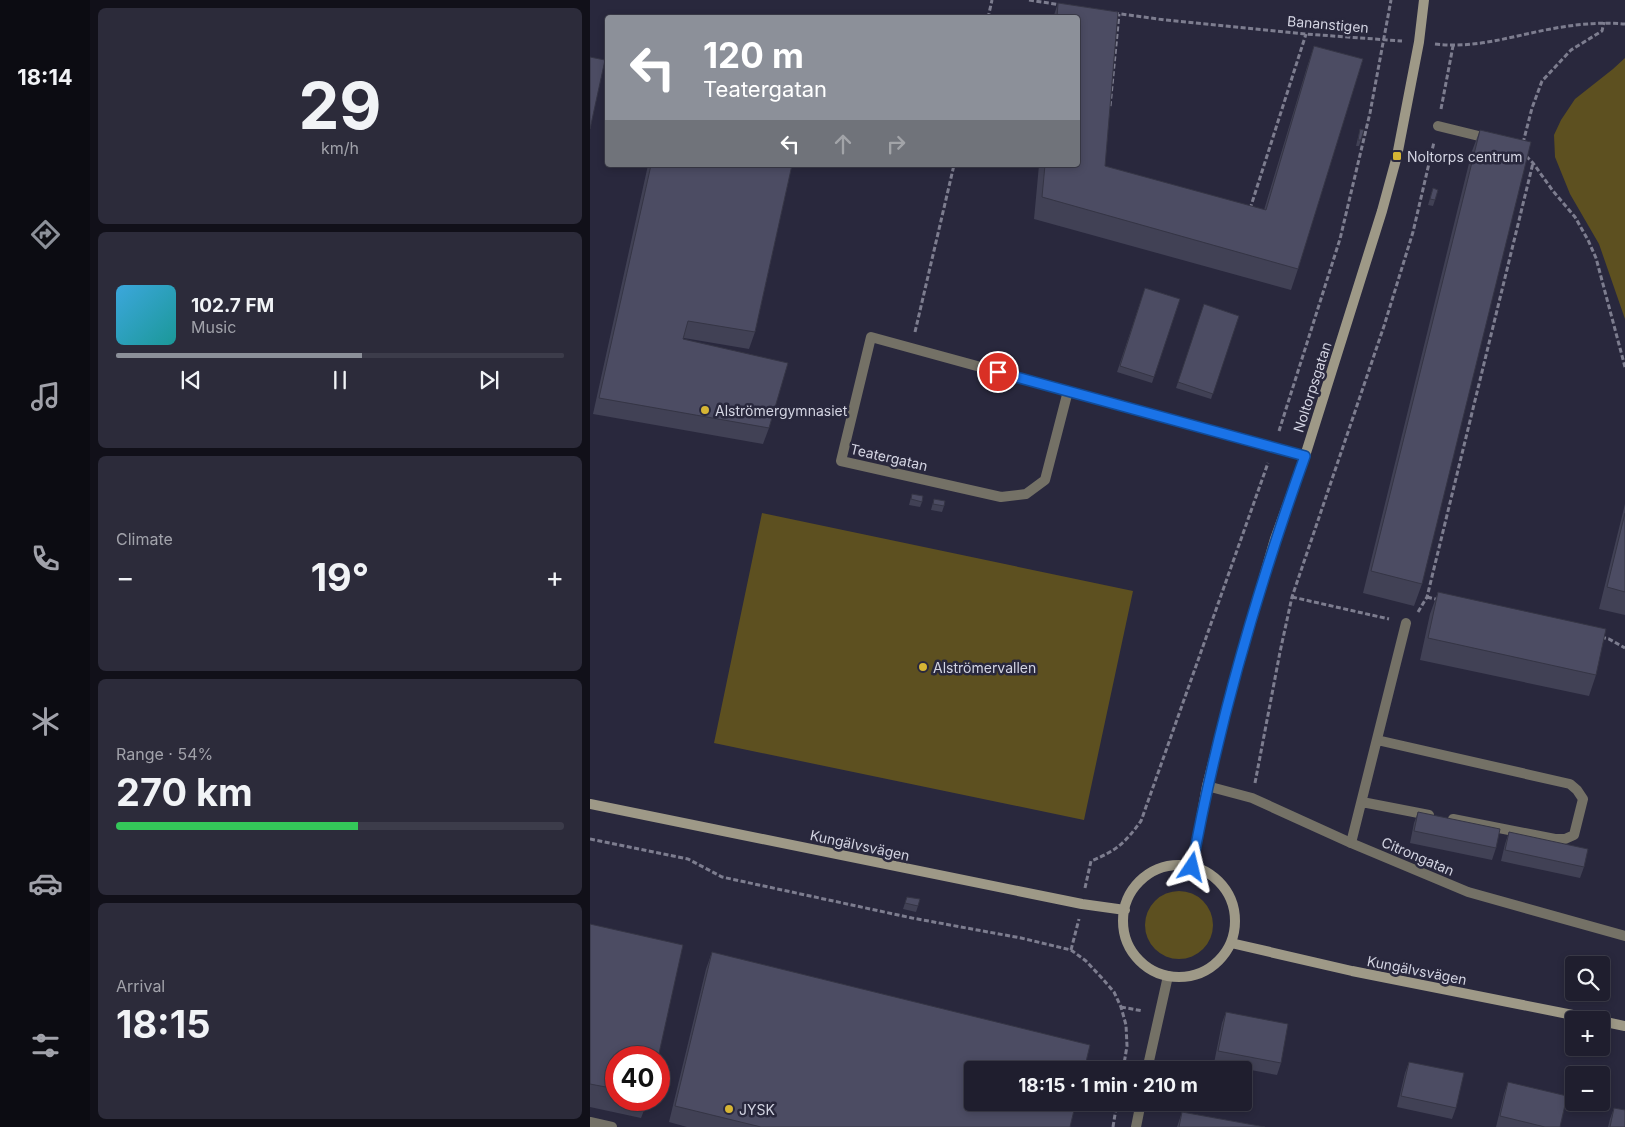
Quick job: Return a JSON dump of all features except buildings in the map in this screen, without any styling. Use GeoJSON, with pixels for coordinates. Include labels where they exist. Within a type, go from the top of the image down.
{"type":"FeatureCollection","features":[{"type":"Feature","properties":{"kind":"main road","name":"Noltorpsgatan"},"geometry":{"type":"LineString","coordinates":[[1192,867],[1207,786],[1232,687],[1275,539],[1305,456],[1382,211],[1396,156],[1419,42],[1424,0]]}},
{"type":"Feature","properties":{"kind":"main road","name":"Kungälvsvägen"},"geometry":{"type":"LineString","coordinates":[[590,804],[1082,904],[1125,910]]}},
{"type":"Feature","properties":{"kind":"main road"},"geometry":{"type":"LineString","coordinates":[[1174,866],[1192,867],[1203,870],[1223,886],[1234,907],[1236,919],[1234,931],[1231,943],[1216,964],[1202,973],[1185,977],[1168,976],[1146,967],[1130,948],[1125,934],[1125,910],[1127,902],[1136,886],[1149,874],[1174,866]]}},
{"type":"Feature","properties":{"kind":"main road","name":"Kungälvsvägen"},"geometry":{"type":"LineString","coordinates":[[1231,943],[1370,975],[1565,1013]]}},
{"type":"Feature","properties":{"kind":"main road","name":"Kungälvsvägen"},"geometry":{"type":"LineString","coordinates":[[1610,1022],[1625,1026]]}},
{"type":"Feature","properties":{"kind":"street"},"geometry":{"type":"LineString","coordinates":[[1438,126],[1500,142]]}},
{"type":"Feature","properties":{"kind":"street","name":"Teatergatan"},"geometry":{"type":"LineString","coordinates":[[1068,391],[1045,480],[1026,494],[1001,497],[841,461],[871,337],[1273,447],[1305,456]]}},
{"type":"Feature","properties":{"kind":"street"},"geometry":{"type":"LineString","coordinates":[[1351,843],[1406,623]]}},
{"type":"Feature","properties":{"kind":"street"},"geometry":{"type":"LineString","coordinates":[[1362,802],[1556,839],[1565,839],[1574,835],[1582,799],[1577,790],[1570,784],[1377,740]]}},
{"type":"Feature","properties":{"kind":"street","name":"Citrongatan"},"geometry":{"type":"LineString","coordinates":[[1207,786],[1252,798],[1351,843],[1468,892],[1625,936]]}},
{"type":"Feature","properties":{"kind":"street"},"geometry":{"type":"LineString","coordinates":[[1149,1061],[1168,976]]}},
{"type":"Feature","properties":{"kind":"street"},"geometry":{"type":"LineString","coordinates":[[1136,1127],[1139,1111]]}},
{"type":"Feature","properties":{"kind":"street"},"geometry":{"type":"LineString","coordinates":[[590,1122],[612,1127]]}},
{"type":"Feature","properties":{"kind":"path"},"geometry":{"type":"LineString","coordinates":[[989,15],[992,0]]}},
{"type":"Feature","properties":{"kind":"path"},"geometry":{"type":"LineString","coordinates":[[1029,0],[1062,5]]}},
{"type":"Feature","properties":{"kind":"path"},"geometry":{"type":"LineString","coordinates":[[1071,950],[1091,862],[1111,853],[1130,836],[1141,820],[1273,447],[1340,238],[1370,113],[1391,0]]}},
{"type":"Feature","properties":{"kind":"path","name":"Bananstigen"},"geometry":{"type":"LineString","coordinates":[[1109,13],[1306,34],[1453,46],[1480,44],[1558,28],[1604,22],[1625,24]]}},
{"type":"Feature","properties":{"kind":"path"},"geometry":{"type":"LineString","coordinates":[[1109,113],[1119,14]]}},
{"type":"Feature","properties":{"kind":"path"},"geometry":{"type":"LineString","coordinates":[[1604,22],[1602,31],[1571,50],[1542,81],[1532,108],[1521,151],[1533,163],[1552,190],[1575,217],[1588,240],[1596,258],[1625,367]]}},
{"type":"Feature","properties":{"kind":"path"},"geometry":{"type":"LineString","coordinates":[[1250,210],[1306,34]]}},
{"type":"Feature","properties":{"kind":"path"},"geometry":{"type":"LineString","coordinates":[[1252,798],[1292,597],[1384,326],[1413,232],[1438,126],[1453,46]]}},
{"type":"Feature","properties":{"kind":"path"},"geometry":{"type":"LineString","coordinates":[[1292,597],[1406,623],[1416,614],[1427,597],[1533,163]]}},
{"type":"Feature","properties":{"kind":"path"},"geometry":{"type":"LineString","coordinates":[[911,348],[954,167]]}},
{"type":"Feature","properties":{"kind":"path"},"geometry":{"type":"LineString","coordinates":[[1427,597],[1447,601]]}},
{"type":"Feature","properties":{"kind":"path"},"geometry":{"type":"LineString","coordinates":[[1600,636],[1610,639],[1625,648]]}},
{"type":"Feature","properties":{"kind":"path"},"geometry":{"type":"LineString","coordinates":[[590,839],[688,859],[722,877],[912,918],[1021,938],[1071,950],[1086,961],[1114,992],[1121,1007],[1126,1026],[1128,1046],[1125,1061]]}},
{"type":"Feature","properties":{"kind":"path"},"geometry":{"type":"LineString","coordinates":[[1121,1007],[1159,1015]]}},
{"type":"Feature","properties":{"kind":"path"},"geometry":{"type":"LineString","coordinates":[[1112,1127],[1115,1111]]}},
{"type":"Feature","properties":{"kind":"shaded area"},"geometry":{"type":"Polygon","coordinates":[[[1625,58],[1625,319],[1599,244],[1570,194],[1555,157],[1554,135],[1561,120],[1575,99],[1625,58]]]}},
{"type":"Feature","properties":{"kind":"shaded area","name":"Alströmervallen"},"geometry":{"type":"Polygon","coordinates":[[[762,513],[1133,591],[1084,820],[714,743],[762,513]]]}},
{"type":"Feature","properties":{"kind":"shaded area"},"geometry":{"type":"Polygon","coordinates":[[[1179,891],[1192,893],[1203,901],[1211,912],[1213,925],[1211,938],[1203,949],[1192,957],[1179,959],[1166,957],[1155,949],[1147,938],[1145,925],[1147,912],[1155,901],[1166,893],[1179,891]]]}},
{"type":"Feature","properties":{"kind":"place","name":"Noltorps centrum"},"geometry":{"type":"Point","coordinates":[1397,156]}},
{"type":"Feature","properties":{"kind":"place","name":"Alströmergymnasiet"},"geometry":{"type":"Point","coordinates":[705,410]}},
{"type":"Feature","properties":{"kind":"place","name":"Alströmervallen"},"geometry":{"type":"Point","coordinates":[923,667]}},
{"type":"Feature","properties":{"kind":"place","name":"JYSK"},"geometry":{"type":"Point","coordinates":[729,1109]}},
{"type":"Feature","properties":{"kind":"route"},"geometry":{"type":"LineString","coordinates":[[998,372],[1305,456],[1275,539],[1232,687],[1207,786],[1192,867]]}}]}
